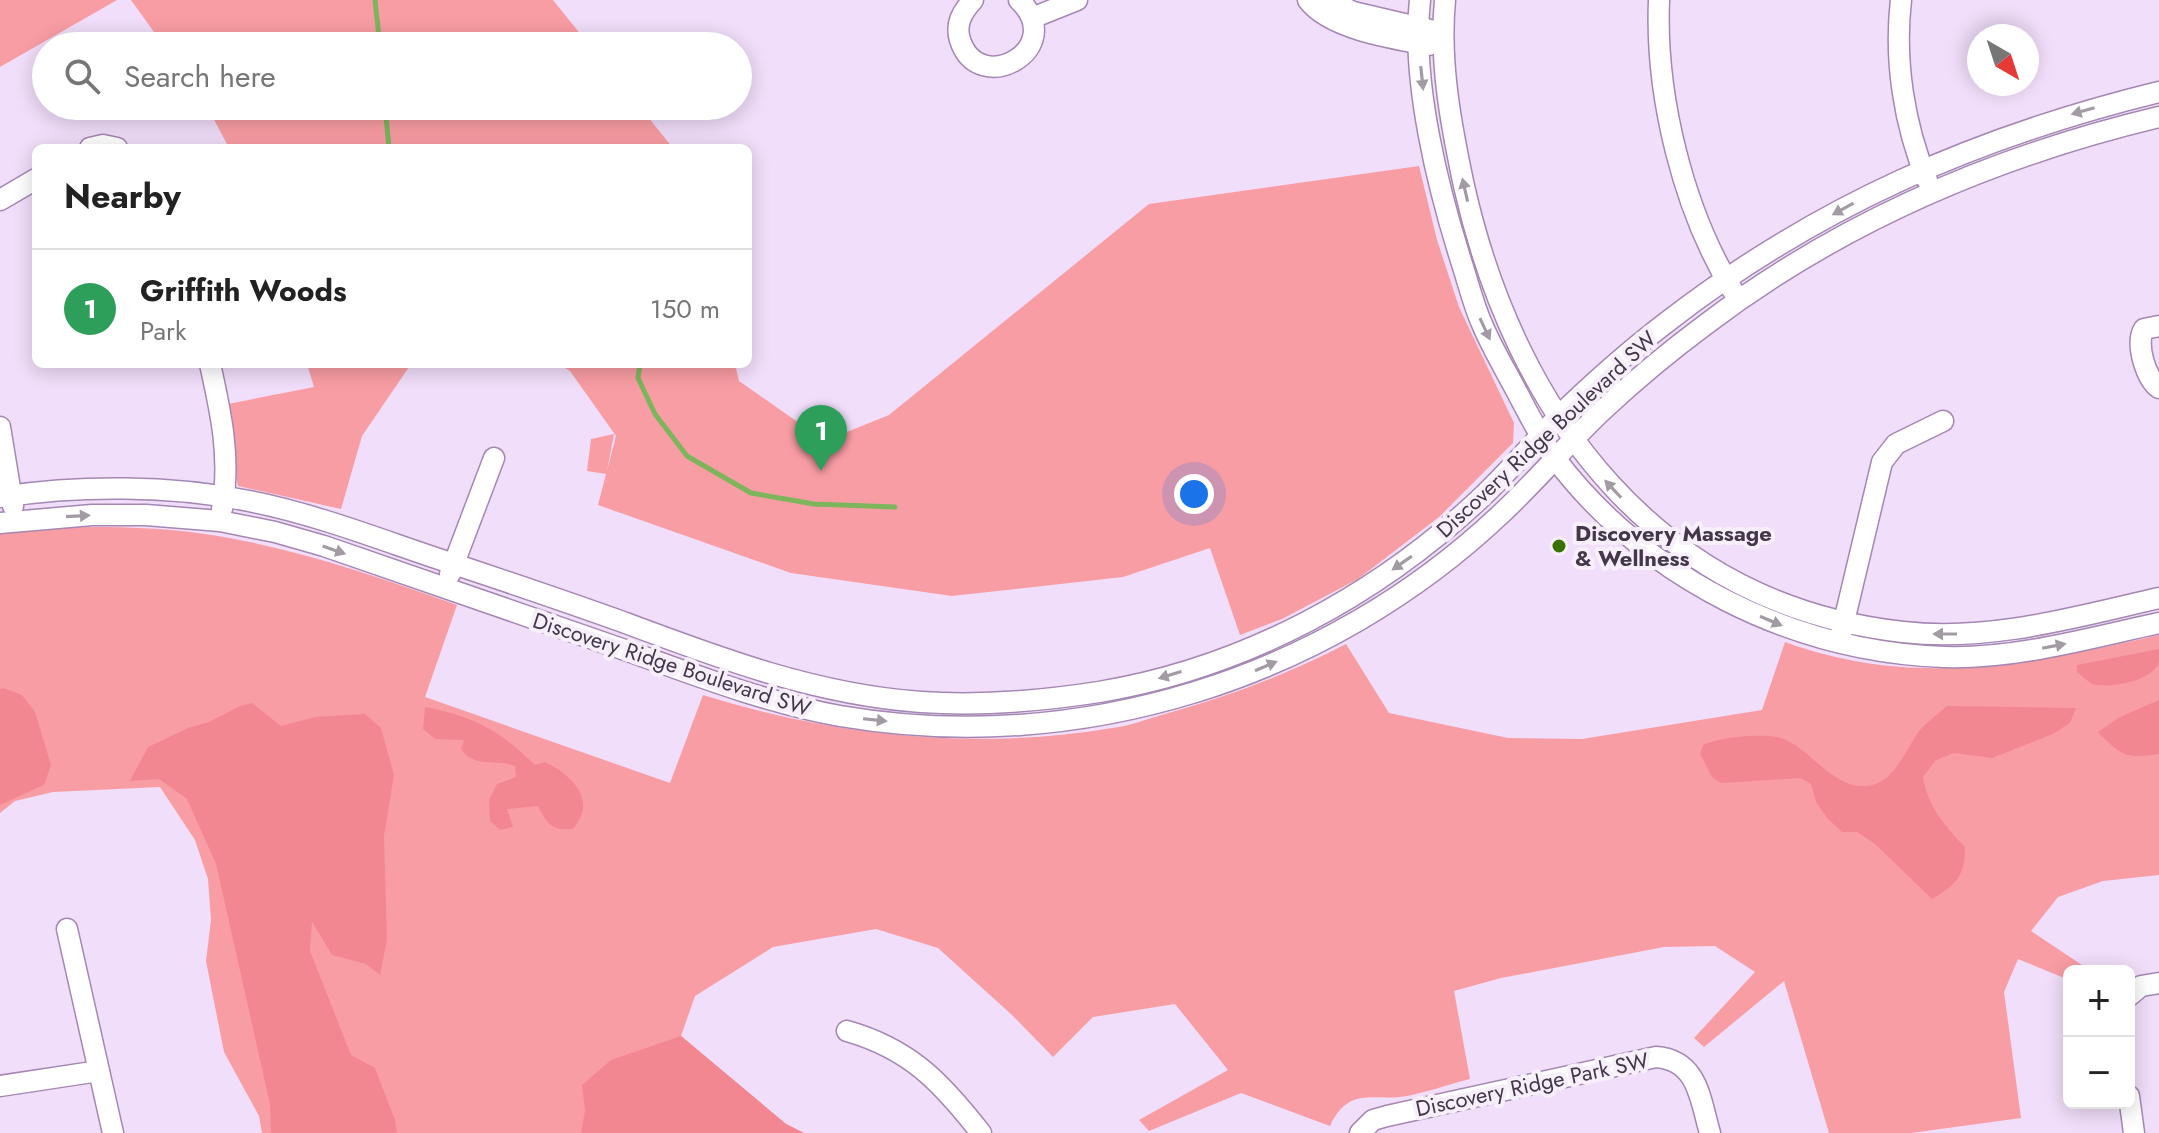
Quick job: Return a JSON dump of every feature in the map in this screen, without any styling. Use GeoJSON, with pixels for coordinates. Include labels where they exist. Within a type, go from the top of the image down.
{"type":"FeatureCollection","features":[{"type":"Feature","properties":{"kind":"street"},"geometry":{"type":"LineString","coordinates":[[973,0],[964,10],[958,33],[968,55],[987,66],[1010,65],[1027,51],[1034,29],[1032,18],[1019,0]]}},
{"type":"Feature","properties":{"kind":"street"},"geometry":{"type":"LineString","coordinates":[[1032,18],[1077,0]]}},
{"type":"Feature","properties":{"kind":"street"},"geometry":{"type":"LineString","coordinates":[[1308,0],[1313,8],[1349,26],[1443,40]]}},
{"type":"Feature","properties":{"kind":"street"},"geometry":{"type":"LineString","coordinates":[[1329,0],[1418,36]]}},
{"type":"Feature","properties":{"kind":"street"},"geometry":{"type":"LineString","coordinates":[[1420,0],[1418,36],[1427,123],[1451,230],[1482,324],[1540,436],[1555,458],[1632,537],[1681,575],[1718,598],[1787,627],[1839,644],[1947,657],[2024,651],[2159,623]]}},
{"type":"Feature","properties":{"kind":"street"},"geometry":{"type":"LineString","coordinates":[[1445,0],[1443,40],[1451,127],[1473,226],[1506,318],[1558,418],[1573,440],[1601,475],[1647,522],[1728,577],[1793,607],[1844,622],[1904,633],[2020,629],[2159,598]]}},
{"type":"Feature","properties":{"kind":"street"},"geometry":{"type":"LineString","coordinates":[[1659,0],[1660,49],[1678,167],[1704,237],[1739,300]]}},
{"type":"Feature","properties":{"kind":"street"},"geometry":{"type":"LineString","coordinates":[[1901,0],[1899,40],[1902,82],[1909,125],[1932,192]]}},
{"type":"Feature","properties":{"kind":"street","name":"Discovery Ridge Boulevard SW"},"geometry":{"type":"LineString","coordinates":[[6,496],[107,490],[224,497],[321,519],[504,579],[751,668],[848,692],[920,702],[1049,699],[1104,691],[1165,677],[1254,647],[1310,621],[1371,585],[1438,536],[1483,496],[1558,418],[1623,358],[1726,279],[1810,227],[1875,191],[1989,141],[2159,92]]}},
{"type":"Feature","properties":{"kind":"street","name":"Discovery Ridge Boulevard SW"},"geometry":{"type":"LineString","coordinates":[[7,521],[119,515],[220,521],[324,546],[758,695],[843,717],[934,725],[1052,723],[1141,708],[1231,681],[1300,652],[1384,606],[1438,567],[1502,513],[1573,440],[1657,364],[1739,300],[1828,243],[1932,192],[2026,155],[2159,117]]}},
{"type":"Feature","properties":{"kind":"street"},"geometry":{"type":"LineString","coordinates":[[0,200],[32,181]]}},
{"type":"Feature","properties":{"kind":"street"},"geometry":{"type":"LineString","coordinates":[[1451,230],[1473,226]]}},
{"type":"Feature","properties":{"kind":"street"},"geometry":{"type":"LineString","coordinates":[[2159,326],[2144,329],[2139,340],[2151,381],[2159,388]]}},
{"type":"Feature","properties":{"kind":"street"},"geometry":{"type":"LineString","coordinates":[[211,368],[226,445],[220,521]]}},
{"type":"Feature","properties":{"kind":"street"},"geometry":{"type":"LineString","coordinates":[[1839,644],[1882,462],[1896,444],[1943,421]]}},
{"type":"Feature","properties":{"kind":"street"},"geometry":{"type":"LineString","coordinates":[[0,427],[7,521]]}},
{"type":"Feature","properties":{"kind":"street"},"geometry":{"type":"LineString","coordinates":[[444,589],[494,458]]}},
{"type":"Feature","properties":{"kind":"street"},"geometry":{"type":"LineString","coordinates":[[1718,598],[1728,577]]}},
{"type":"Feature","properties":{"kind":"street"},"geometry":{"type":"LineString","coordinates":[[1371,585],[1384,606]]}},
{"type":"Feature","properties":{"kind":"street"},"geometry":{"type":"LineString","coordinates":[[2020,629],[2024,651]]}},
{"type":"Feature","properties":{"kind":"street"},"geometry":{"type":"LineString","coordinates":[[655,661],[663,637]]}},
{"type":"Feature","properties":{"kind":"street"},"geometry":{"type":"LineString","coordinates":[[843,717],[848,692]]}},
{"type":"Feature","properties":{"kind":"street"},"geometry":{"type":"LineString","coordinates":[[1049,699],[1052,723]]}},
{"type":"Feature","properties":{"kind":"street"},"geometry":{"type":"LineString","coordinates":[[67,929],[113,1133]]}},
{"type":"Feature","properties":{"kind":"street"},"geometry":{"type":"LineString","coordinates":[[2135,991],[2141,986],[2159,983]]}},
{"type":"Feature","properties":{"kind":"street"},"geometry":{"type":"LineString","coordinates":[[847,1031],[878,1041],[914,1061],[946,1091],[981,1133]]}},
{"type":"Feature","properties":{"kind":"street","name":"Discovery Ridge Park SW"},"geometry":{"type":"LineString","coordinates":[[1360,1133],[1373,1120],[1387,1116],[1656,1057],[1679,1062],[1688,1070],[1710,1133]]}},
{"type":"Feature","properties":{"kind":"street"},"geometry":{"type":"LineString","coordinates":[[0,1086],[99,1071]]}},
{"type":"Feature","properties":{"kind":"street"},"geometry":{"type":"LineString","coordinates":[[2131,1109],[2134,1133]]}},
{"type":"Feature","properties":{"kind":"shaded area"},"geometry":{"type":"Polygon","coordinates":[[[0,0],[117,0],[61,32],[32,32],[32,49],[0,67],[0,0]]]}},
{"type":"Feature","properties":{"kind":"shaded area"},"geometry":{"type":"Polygon","coordinates":[[[131,0],[553,0],[579,32],[154,32],[131,0]]]}},
{"type":"Feature","properties":{"kind":"shaded area"},"geometry":{"type":"Polygon","coordinates":[[[214,120],[650,120],[670,144],[227,144],[214,120]]]}},
{"type":"Feature","properties":{"kind":"shaded area"},"geometry":{"type":"Polygon","coordinates":[[[1419,166],[1437,240],[1459,307],[1514,423],[1513,443],[1439,517],[1358,579],[1282,619],[1240,635],[1210,548],[1123,577],[952,596],[791,573],[598,505],[606,474],[587,471],[591,439],[614,434],[607,471],[616,436],[565,368],[736,368],[739,381],[799,423],[832,438],[889,415],[1149,204],[1419,166]]]}},
{"type":"Feature","properties":{"kind":"shaded area"},"geometry":{"type":"Polygon","coordinates":[[[308,368],[408,368],[362,436],[341,509],[238,486],[223,405],[314,387],[308,368]]]}},
{"type":"Feature","properties":{"kind":"shaded area"},"geometry":{"type":"Polygon","coordinates":[[[71,527],[121,527],[205,534],[269,546],[332,563],[457,605],[425,697],[670,783],[703,695],[803,721],[906,736],[1009,738],[1061,735],[1125,726],[1212,700],[1280,675],[1346,644],[1389,713],[1508,738],[1582,739],[1762,710],[1785,642],[1880,665],[1926,668],[2018,662],[2159,635],[2159,875],[2103,881],[2058,897],[2031,931],[2082,965],[2063,965],[2063,978],[2018,959],[2004,992],[2021,1118],[1911,1133],[1829,1133],[1784,981],[1704,1047],[1694,1038],[1755,972],[1715,946],[1664,947],[1501,978],[1454,991],[1470,1079],[1407,1096],[1354,1100],[1337,1113],[1330,1126],[1241,1093],[1149,1131],[1139,1120],[1228,1070],[1175,1004],[1093,1017],[1053,1057],[938,948],[876,929],[773,947],[695,996],[681,1036],[786,1124],[804,1133],[262,1133],[259,1116],[224,1052],[206,961],[211,920],[208,879],[195,840],[160,787],[53,792],[15,801],[0,813],[0,534],[71,527]]]}},
{"type":"Feature","properties":{"kind":"shaded area"},"geometry":{"type":"Polygon","coordinates":[[[2159,649],[2159,662],[2155,669],[2130,682],[2093,684],[2077,672],[2077,665],[2159,649]]]}},
{"type":"Feature","properties":{"kind":"shaded area"},"geometry":{"type":"Polygon","coordinates":[[[0,689],[22,695],[35,712],[51,765],[44,785],[0,805],[0,689]]]}},
{"type":"Feature","properties":{"kind":"shaded area"},"geometry":{"type":"Polygon","coordinates":[[[2159,700],[2159,754],[2125,754],[2098,732],[2120,717],[2159,700]]]}},
{"type":"Feature","properties":{"kind":"shaded area"},"geometry":{"type":"Polygon","coordinates":[[[252,703],[281,726],[315,717],[365,714],[381,728],[394,775],[384,836],[387,940],[380,975],[366,964],[332,955],[312,922],[310,951],[351,1055],[375,1068],[397,1133],[271,1133],[270,1104],[216,864],[187,799],[159,779],[130,781],[148,747],[252,703]]]}},
{"type":"Feature","properties":{"kind":"shaded area"},"geometry":{"type":"Polygon","coordinates":[[[1947,706],[2076,708],[2070,723],[2053,734],[1992,758],[1954,753],[1936,760],[1923,777],[1938,815],[1965,847],[1958,879],[1932,899],[1875,844],[1857,832],[1842,832],[1828,819],[1816,802],[1811,784],[1800,778],[1721,783],[1712,777],[1700,754],[1703,745],[1730,738],[1781,738],[1838,778],[1864,786],[1885,779],[1902,760],[1920,730],[1947,706]]]}},
{"type":"Feature","properties":{"kind":"shaded area"},"geometry":{"type":"Polygon","coordinates":[[[425,707],[472,720],[498,734],[535,765],[545,762],[564,774],[582,798],[583,808],[573,829],[551,825],[538,806],[507,809],[513,827],[500,830],[490,821],[489,800],[497,784],[516,777],[515,766],[472,759],[461,749],[464,740],[435,739],[423,729],[425,707]]]}},
{"type":"Feature","properties":{"kind":"shaded area"},"geometry":{"type":"Polygon","coordinates":[[[681,1036],[786,1124],[804,1133],[581,1133],[585,1111],[582,1085],[611,1060],[681,1036]]]}},
{"type":"Feature","properties":{"kind":"waterway"},"geometry":{"type":"LineString","coordinates":[[375,0],[378,32]]}},
{"type":"Feature","properties":{"kind":"waterway"},"geometry":{"type":"LineString","coordinates":[[386,120],[389,144]]}},
{"type":"Feature","properties":{"kind":"waterway"},"geometry":{"type":"LineString","coordinates":[[639,368],[638,378],[655,414],[687,456],[751,493],[814,504],[895,507]]}},
{"type":"Feature","properties":{"kind":"place","name":"Griffith Woods"},"geometry":{"type":"Point","coordinates":[821,471]}},
{"type":"Feature","properties":{"kind":"place","name":"Discovery Massage & Wellness"},"geometry":{"type":"Point","coordinates":[1559,546]}}]}
